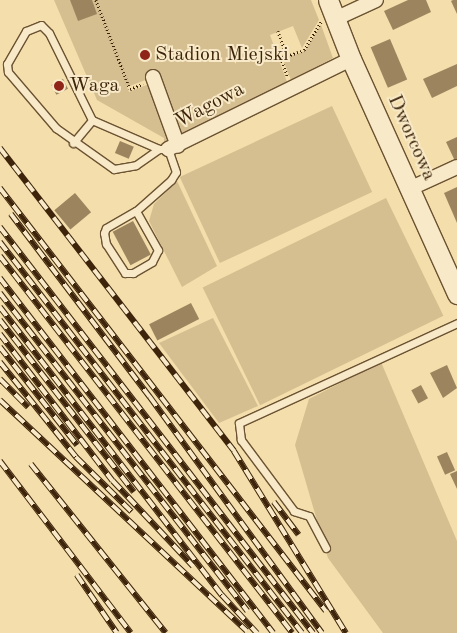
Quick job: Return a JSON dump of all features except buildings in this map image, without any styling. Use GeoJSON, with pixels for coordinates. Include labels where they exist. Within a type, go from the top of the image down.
{"type":"FeatureCollection","features":[{"type":"Feature","properties":{"kind":"main road","name":"Dworcowa"},"geometry":{"type":"LineString","coordinates":[[328,0],[328,20],[351,59],[456,290]]}},
{"type":"Feature","properties":{"kind":"street"},"geometry":{"type":"LineString","coordinates":[[328,20],[376,0]]}},
{"type":"Feature","properties":{"kind":"street","name":"Wagowa"},"geometry":{"type":"LineString","coordinates":[[169,148],[351,59]]}},
{"type":"Feature","properties":{"kind":"street"},"geometry":{"type":"LineString","coordinates":[[153,78],[169,148]]}},
{"type":"Feature","properties":{"kind":"street"},"geometry":{"type":"LineString","coordinates":[[410,189],[457,167]]}},
{"type":"Feature","properties":{"kind":"lane"},"geometry":{"type":"LineString","coordinates":[[41,26],[49,34],[92,120],[169,148],[136,165],[114,169],[73,142],[27,97],[8,72],[7,64],[26,31],[41,26]]}},
{"type":"Feature","properties":{"kind":"lane"},"geometry":{"type":"LineString","coordinates":[[73,142],[92,120]]}},
{"type":"Feature","properties":{"kind":"lane"},"geometry":{"type":"LineString","coordinates":[[136,211],[158,250],[152,262],[133,273],[125,273],[106,244],[104,232],[106,228],[136,211],[176,172],[169,148]]}},
{"type":"Feature","properties":{"kind":"lane"},"geometry":{"type":"LineString","coordinates":[[326,548],[308,516],[294,511],[242,440],[239,423],[457,323]]}},
{"type":"Feature","properties":{"kind":"path"},"geometry":{"type":"LineString","coordinates":[[94,5],[97,2],[130,89],[153,78]]}},
{"type":"Feature","properties":{"kind":"path"},"geometry":{"type":"LineString","coordinates":[[291,87],[281,58],[304,50],[328,20]]}},
{"type":"Feature","properties":{"kind":"path"},"geometry":{"type":"LineString","coordinates":[[278,31],[287,56]]}},
{"type":"Feature","properties":{"kind":"shaded area","name":"Stadion Miejski"},"geometry":{"type":"Polygon","coordinates":[[[54,0],[311,0],[319,20],[302,48],[293,26],[270,35],[287,82],[187,134],[180,134],[156,76],[127,87],[129,92],[149,84],[171,142],[164,142],[164,138],[97,100],[54,0]]]}},
{"type":"Feature","properties":{"kind":"shaded area"},"geometry":{"type":"Polygon","coordinates":[[[321,25],[333,58],[291,80],[284,62],[286,58],[305,51],[321,25]]]}},
{"type":"Feature","properties":{"kind":"shaded area"},"geometry":{"type":"Polygon","coordinates":[[[332,106],[372,192],[220,263],[180,177],[332,106]]]}},
{"type":"Feature","properties":{"kind":"shaded area"},"geometry":{"type":"Polygon","coordinates":[[[177,181],[217,266],[182,287],[149,221],[154,204],[177,181]]]}},
{"type":"Feature","properties":{"kind":"shaded area"},"geometry":{"type":"Polygon","coordinates":[[[386,198],[443,316],[260,405],[203,287],[386,198]]]}},
{"type":"Feature","properties":{"kind":"shaded area"},"geometry":{"type":"Polygon","coordinates":[[[213,318],[258,406],[219,423],[159,343],[213,318]]]}},
{"type":"Feature","properties":{"kind":"shaded area"},"geometry":{"type":"Polygon","coordinates":[[[381,362],[457,541],[457,633],[383,633],[328,558],[295,445],[309,399],[381,362]]]}},
{"type":"Feature","properties":{"kind":"railway"},"geometry":{"type":"LineString","coordinates":[[0,148],[234,451],[346,633]]}},
{"type":"Feature","properties":{"kind":"railway"},"geometry":{"type":"LineString","coordinates":[[0,188],[326,611]]}},
{"type":"Feature","properties":{"kind":"railway"},"geometry":{"type":"LineString","coordinates":[[11,214],[150,397],[322,633]]}},
{"type":"Feature","properties":{"kind":"railway"},"geometry":{"type":"LineString","coordinates":[[0,227],[313,633]]}},
{"type":"Feature","properties":{"kind":"railway"},"geometry":{"type":"LineString","coordinates":[[0,242],[302,633]]}},
{"type":"Feature","properties":{"kind":"railway"},"geometry":{"type":"LineString","coordinates":[[0,256],[292,633]]}},
{"type":"Feature","properties":{"kind":"railway"},"geometry":{"type":"LineString","coordinates":[[0,278],[273,633]]}},
{"type":"Feature","properties":{"kind":"railway"},"geometry":{"type":"LineString","coordinates":[[0,293],[248,611]]}},
{"type":"Feature","properties":{"kind":"railway"},"geometry":{"type":"LineString","coordinates":[[0,307],[222,595],[257,633]]}},
{"type":"Feature","properties":{"kind":"railway"},"geometry":{"type":"LineString","coordinates":[[0,320],[134,492]]}},
{"type":"Feature","properties":{"kind":"railway"},"geometry":{"type":"LineString","coordinates":[[0,334],[113,481],[193,566]]}},
{"type":"Feature","properties":{"kind":"railway"},"geometry":{"type":"LineString","coordinates":[[0,347],[77,445]]}},
{"type":"Feature","properties":{"kind":"railway"},"geometry":{"type":"LineString","coordinates":[[0,362],[76,457],[132,512]]}},
{"type":"Feature","properties":{"kind":"railway"},"geometry":{"type":"LineString","coordinates":[[0,379],[28,407]]}},
{"type":"Feature","properties":{"kind":"railway"},"geometry":{"type":"LineString","coordinates":[[0,400],[247,631]]}},
{"type":"Feature","properties":{"kind":"railway"},"geometry":{"type":"LineString","coordinates":[[0,461],[131,633]]}},
{"type":"Feature","properties":{"kind":"railway"},"geometry":{"type":"LineString","coordinates":[[31,464],[166,633]]}},
{"type":"Feature","properties":{"kind":"railway"},"geometry":{"type":"LineString","coordinates":[[274,502],[299,535]]}},
{"type":"Feature","properties":{"kind":"railway"},"geometry":{"type":"LineString","coordinates":[[77,575],[117,633]]}},
{"type":"Feature","properties":{"kind":"place","name":"Stadion Miejski"},"geometry":{"type":"Point","coordinates":[145,55]}},
{"type":"Feature","properties":{"kind":"place","name":"Waga"},"geometry":{"type":"Point","coordinates":[59,86]}}]}
